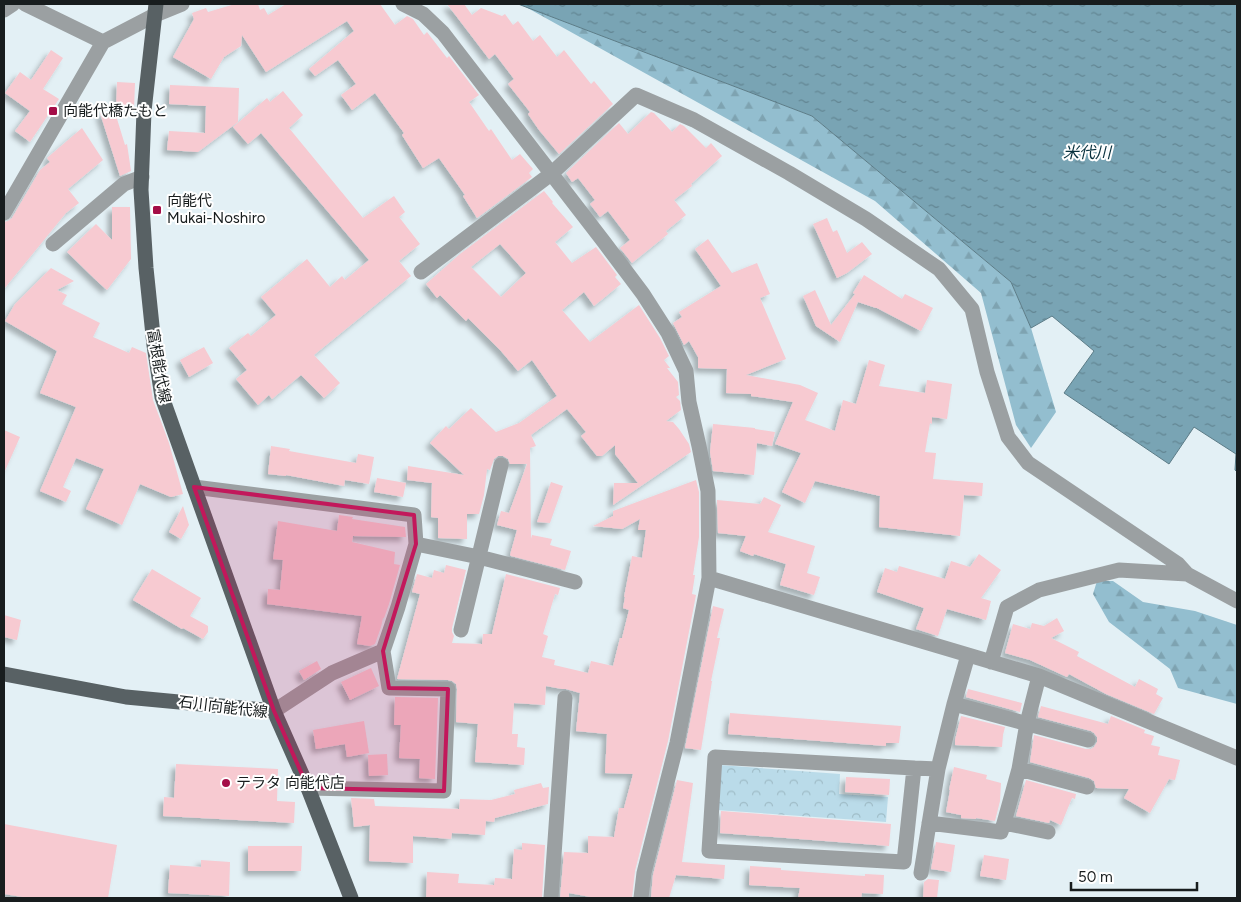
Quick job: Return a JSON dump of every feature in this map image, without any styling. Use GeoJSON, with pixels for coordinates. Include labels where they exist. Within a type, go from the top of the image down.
{"type":"FeatureCollection","features":[{"type":"Feature","properties":{"kind":"main road","name":"富根能代線"},"geometry":{"type":"LineString","coordinates":[[155,9],[144,111],[141,190],[146,268],[154,345],[162,397],[274,711]]}},
{"type":"Feature","properties":{"kind":"main road","name":"石川向能代線"},"geometry":{"type":"LineString","coordinates":[[4,674],[126,697],[274,711],[308,788],[351,898]]}},
{"type":"Feature","properties":{"kind":"street"},"geometry":{"type":"LineString","coordinates":[[4,10],[13,4]]}},
{"type":"Feature","properties":{"kind":"street"},"geometry":{"type":"LineString","coordinates":[[25,4],[102,42]]}},
{"type":"Feature","properties":{"kind":"street"},"geometry":{"type":"LineString","coordinates":[[4,213],[102,42],[155,9],[182,4]]}},
{"type":"Feature","properties":{"kind":"street"},"geometry":{"type":"LineString","coordinates":[[403,4],[423,14],[443,33],[643,294],[668,333],[686,371],[689,402],[708,491],[709,578],[677,743],[644,873],[641,898]]}},
{"type":"Feature","properties":{"kind":"street"},"geometry":{"type":"LineString","coordinates":[[421,272],[551,174],[636,95],[694,120],[789,173],[866,219],[939,269],[972,309],[987,372],[1008,437],[1028,463],[1178,564],[1186,574],[1237,601]]}},
{"type":"Feature","properties":{"kind":"street"},"geometry":{"type":"LineString","coordinates":[[53,244],[124,184],[142,177]]}},
{"type":"Feature","properties":{"kind":"street"},"geometry":{"type":"LineString","coordinates":[[461,630],[501,465]]}},
{"type":"Feature","properties":{"kind":"street"},"geometry":{"type":"LineString","coordinates":[[194,487],[414,515],[416,544],[383,651],[389,688],[448,689],[444,791],[308,788]]}},
{"type":"Feature","properties":{"kind":"street"},"geometry":{"type":"LineString","coordinates":[[416,544],[479,557],[574,582]]}},
{"type":"Feature","properties":{"kind":"street"},"geometry":{"type":"LineString","coordinates":[[991,662],[1007,607],[1039,590],[1119,570],[1186,574]]}},
{"type":"Feature","properties":{"kind":"street"},"geometry":{"type":"LineString","coordinates":[[709,578],[1039,676],[1237,758]]}},
{"type":"Feature","properties":{"kind":"street"},"geometry":{"type":"LineString","coordinates":[[274,711],[332,674],[383,651]]}},
{"type":"Feature","properties":{"kind":"street"},"geometry":{"type":"LineString","coordinates":[[921,873],[938,769],[968,656]]}},
{"type":"Feature","properties":{"kind":"street"},"geometry":{"type":"LineString","coordinates":[[929,822],[1000,832],[1019,770],[1027,723],[1039,676]]}},
{"type":"Feature","properties":{"kind":"street"},"geometry":{"type":"LineString","coordinates":[[551,898],[565,698]]}},
{"type":"Feature","properties":{"kind":"street"},"geometry":{"type":"LineString","coordinates":[[954,704],[1088,740]]}},
{"type":"Feature","properties":{"kind":"street"},"geometry":{"type":"LineString","coordinates":[[914,768],[904,862],[709,851],[715,757],[938,769]]}},
{"type":"Feature","properties":{"kind":"street"},"geometry":{"type":"LineString","coordinates":[[1019,770],[1087,787]]}},
{"type":"Feature","properties":{"kind":"street"},"geometry":{"type":"LineString","coordinates":[[1004,823],[1048,832]]}},
{"type":"Feature","properties":{"kind":"highlighted area"},"geometry":{"type":"Polygon","coordinates":[[[194,487],[414,515],[416,544],[383,651],[389,688],[448,689],[444,791],[308,788],[274,711],[194,487]]]}},
{"type":"Feature","properties":{"kind":"green space"},"geometry":{"type":"Polygon","coordinates":[[[524,6],[812,116],[1011,282],[1031,328],[1056,412],[1031,448],[1016,425],[981,293],[875,201],[524,6]]]}},
{"type":"Feature","properties":{"kind":"green space"},"geometry":{"type":"Polygon","coordinates":[[[1097,581],[1113,581],[1143,602],[1195,611],[1237,625],[1237,704],[1178,688],[1170,669],[1109,622],[1093,594],[1097,581]]]}},
{"type":"Feature","properties":{"kind":"green space"},"geometry":{"type":"Polygon","coordinates":[[[720,765],[840,774],[839,794],[888,797],[886,822],[717,810],[720,765]]]}},
{"type":"Feature","properties":{"kind":"water","name":"米代川"},"geometry":{"type":"Polygon","coordinates":[[[518,4],[1237,4],[1237,472],[1235,470],[1236,454],[1194,427],[1169,464],[1064,393],[1094,351],[1052,316],[1031,328],[1011,282],[812,116],[518,4]]]}},
{"type":"Feature","properties":{"kind":"building"},"geometry":{"type":"Polygon","coordinates":[[[235,4],[258,4],[260,10],[264,8],[268,15],[286,4],[380,4],[395,25],[407,16],[413,19],[424,35],[427,32],[447,58],[449,56],[479,95],[469,102],[489,131],[491,129],[512,160],[520,154],[533,169],[529,173],[532,177],[477,218],[463,196],[465,195],[439,158],[423,168],[402,135],[404,133],[375,93],[352,110],[341,95],[356,84],[338,60],[315,76],[309,69],[354,31],[347,21],[266,72],[242,35],[241,46],[224,57],[211,79],[173,57],[194,19],[192,13],[206,8],[208,12],[235,4]]]}},
{"type":"Feature","properties":{"kind":"building"},"geometry":{"type":"Polygon","coordinates":[[[447,4],[464,4],[472,15],[481,8],[502,16],[505,14],[513,25],[518,21],[533,41],[540,35],[557,57],[564,50],[591,84],[594,81],[613,104],[559,154],[539,130],[528,114],[530,112],[508,84],[514,79],[495,54],[489,59],[447,4]]]}},
{"type":"Feature","properties":{"kind":"building"},"geometry":{"type":"Polygon","coordinates":[[[51,50],[63,58],[43,89],[59,99],[30,142],[15,131],[30,111],[5,93],[20,72],[31,80],[51,50]]]}},
{"type":"Feature","properties":{"kind":"building"},"geometry":{"type":"Polygon","coordinates":[[[117,82],[135,83],[134,109],[116,108],[117,82]]]}},
{"type":"Feature","properties":{"kind":"building"},"geometry":{"type":"Polygon","coordinates":[[[170,85],[239,88],[238,122],[198,152],[167,150],[169,131],[205,133],[206,106],[169,104],[170,85]]]}},
{"type":"Feature","properties":{"kind":"building"},"geometry":{"type":"Polygon","coordinates":[[[283,91],[303,115],[289,128],[363,218],[394,196],[405,212],[399,217],[420,244],[399,261],[411,276],[314,355],[340,383],[324,398],[301,375],[272,399],[269,395],[258,405],[236,379],[247,370],[229,348],[248,333],[251,336],[276,315],[261,297],[307,259],[330,287],[342,276],[345,280],[369,260],[261,133],[248,144],[233,127],[267,98],[270,102],[283,91]]]}},
{"type":"Feature","properties":{"kind":"building"},"geometry":{"type":"Polygon","coordinates":[[[114,109],[125,145],[127,144],[131,171],[120,176],[100,113],[114,109]]]}},
{"type":"Feature","properties":{"kind":"building"},"geometry":{"type":"Polygon","coordinates":[[[651,112],[672,132],[680,124],[706,148],[711,143],[722,156],[691,184],[692,186],[674,200],[686,215],[666,231],[668,234],[632,263],[620,248],[630,240],[608,211],[600,217],[590,204],[595,200],[578,178],[572,182],[566,173],[619,123],[628,134],[651,112]]]}},
{"type":"Feature","properties":{"kind":"building"},"geometry":{"type":"Polygon","coordinates":[[[82,128],[103,160],[68,189],[79,203],[66,213],[4,289],[4,222],[12,218],[40,170],[50,162],[47,158],[82,128]]]}},
{"type":"Feature","properties":{"kind":"building"},"geometry":{"type":"Polygon","coordinates":[[[544,191],[573,227],[555,242],[572,263],[596,247],[617,275],[615,277],[621,284],[594,306],[584,292],[562,310],[590,342],[639,305],[660,338],[669,356],[664,360],[670,368],[667,368],[678,382],[679,395],[676,397],[680,401],[681,410],[666,421],[673,422],[679,429],[689,444],[691,452],[613,505],[614,483],[638,483],[615,454],[615,445],[602,456],[597,456],[581,436],[586,432],[567,409],[531,435],[536,446],[530,448],[531,539],[532,535],[552,539],[550,545],[571,551],[565,570],[511,556],[517,530],[497,525],[501,511],[509,513],[527,464],[510,464],[508,459],[503,456],[498,456],[494,459],[490,470],[487,469],[484,495],[479,514],[467,514],[467,539],[438,538],[438,518],[431,517],[432,483],[407,480],[408,466],[464,475],[430,443],[446,426],[449,429],[471,408],[496,432],[519,423],[557,396],[532,360],[518,371],[468,318],[466,321],[440,295],[437,298],[426,284],[460,254],[544,191]],[[500,244],[471,267],[501,297],[526,273],[500,244]]]}},
{"type":"Feature","properties":{"kind":"building"},"geometry":{"type":"Polygon","coordinates":[[[112,207],[130,207],[131,259],[107,290],[67,252],[96,224],[112,240],[112,207]]]}},
{"type":"Feature","properties":{"kind":"building"},"geometry":{"type":"Polygon","coordinates":[[[827,218],[833,232],[837,230],[847,253],[862,242],[872,254],[847,273],[837,278],[813,224],[827,218]]]}},
{"type":"Feature","properties":{"kind":"building"},"geometry":{"type":"Polygon","coordinates":[[[708,239],[732,273],[757,263],[770,294],[760,298],[786,359],[746,375],[800,385],[818,393],[805,420],[835,431],[843,400],[856,404],[869,360],[885,365],[879,386],[925,393],[927,380],[952,384],[947,419],[932,417],[925,452],[936,453],[933,479],[983,483],[982,496],[964,495],[960,536],[879,527],[880,496],[815,481],[805,503],[782,492],[801,453],[775,444],[793,402],[751,396],[751,394],[726,393],[727,369],[698,368],[698,357],[689,341],[684,345],[673,323],[682,317],[679,312],[721,286],[695,249],[708,239]]]}},
{"type":"Feature","properties":{"kind":"building"},"geometry":{"type":"Polygon","coordinates":[[[51,268],[74,281],[57,290],[67,295],[62,304],[100,323],[93,337],[129,353],[132,347],[146,353],[153,400],[169,443],[183,494],[171,497],[140,484],[122,525],[86,509],[104,469],[76,458],[63,487],[71,491],[66,502],[40,491],[76,407],[40,393],[57,351],[5,321],[15,304],[51,268]]]}},
{"type":"Feature","properties":{"kind":"building"},"geometry":{"type":"Polygon","coordinates":[[[864,275],[902,299],[905,294],[933,308],[921,331],[877,308],[858,302],[840,342],[816,326],[803,296],[815,290],[831,325],[855,294],[853,293],[864,275]]]}},
{"type":"Feature","properties":{"kind":"building"},"geometry":{"type":"Polygon","coordinates":[[[204,347],[213,363],[189,377],[180,360],[204,347]]]}},
{"type":"Feature","properties":{"kind":"building"},"geometry":{"type":"Polygon","coordinates":[[[713,424],[775,432],[772,446],[757,443],[754,475],[713,471],[710,452],[713,424]]]}},
{"type":"Feature","properties":{"kind":"building"},"geometry":{"type":"Polygon","coordinates":[[[4,430],[20,437],[4,473],[4,430]]]}},
{"type":"Feature","properties":{"kind":"building"},"geometry":{"type":"Polygon","coordinates":[[[271,446],[356,463],[358,454],[374,457],[369,484],[345,480],[344,486],[286,475],[268,474],[271,446]]]}},
{"type":"Feature","properties":{"kind":"building"},"geometry":{"type":"Polygon","coordinates":[[[377,478],[406,483],[403,497],[374,492],[377,478]]]}},
{"type":"Feature","properties":{"kind":"building"},"geometry":{"type":"Polygon","coordinates":[[[696,480],[699,492],[699,537],[692,594],[696,595],[668,741],[635,871],[632,898],[596,898],[569,893],[569,898],[560,898],[564,852],[588,853],[588,836],[614,837],[619,808],[624,808],[633,774],[605,773],[607,734],[576,731],[580,693],[546,686],[545,705],[514,703],[512,734],[518,734],[517,747],[525,748],[524,765],[475,762],[478,724],[456,722],[456,684],[448,680],[397,679],[420,594],[412,592],[417,574],[432,578],[434,570],[444,573],[446,565],[466,570],[452,628],[454,636],[452,643],[482,644],[483,634],[492,634],[506,574],[560,588],[558,595],[555,594],[543,634],[548,636],[542,657],[555,660],[554,665],[588,673],[591,661],[613,666],[629,610],[623,608],[632,556],[642,558],[646,530],[638,530],[640,519],[622,529],[593,526],[613,516],[613,511],[696,480]]]}},
{"type":"Feature","properties":{"kind":"building"},"geometry":{"type":"Polygon","coordinates":[[[551,482],[563,486],[550,523],[537,522],[551,482]]]}},
{"type":"Feature","properties":{"kind":"building"},"geometry":{"type":"Polygon","coordinates":[[[764,497],[781,505],[768,532],[815,546],[807,573],[820,577],[814,595],[780,585],[786,564],[740,551],[746,536],[718,533],[717,500],[760,504],[764,497]]]}},
{"type":"Feature","properties":{"kind":"building"},"geometry":{"type":"Polygon","coordinates":[[[183,506],[189,525],[181,539],[169,532],[183,506]]]}},
{"type":"Feature","properties":{"kind":"building"},"geometry":{"type":"Polygon","coordinates":[[[339,515],[353,517],[352,519],[405,527],[406,537],[353,536],[352,542],[395,552],[394,564],[400,565],[375,644],[370,646],[357,644],[362,616],[267,604],[268,589],[280,590],[283,560],[273,559],[278,521],[337,531],[339,515]]]}},
{"type":"Feature","properties":{"kind":"building"},"geometry":{"type":"Polygon","coordinates":[[[979,554],[1001,570],[981,598],[991,601],[986,620],[947,609],[938,636],[916,629],[924,608],[877,592],[885,568],[897,572],[899,566],[945,579],[951,561],[970,567],[979,554]]]}},
{"type":"Feature","properties":{"kind":"building"},"geometry":{"type":"Polygon","coordinates":[[[152,569],[201,598],[190,616],[208,626],[208,632],[203,639],[133,600],[152,569]]]}},
{"type":"Feature","properties":{"kind":"building"},"geometry":{"type":"Polygon","coordinates":[[[713,606],[724,609],[717,638],[720,638],[711,681],[701,750],[685,748],[713,606]]]}},
{"type":"Feature","properties":{"kind":"building"},"geometry":{"type":"Polygon","coordinates":[[[4,615],[21,620],[17,640],[4,637],[4,615]]]}},
{"type":"Feature","properties":{"kind":"building"},"geometry":{"type":"Polygon","coordinates":[[[1057,618],[1064,631],[1051,638],[1079,652],[1077,656],[1135,687],[1139,679],[1158,689],[1156,694],[1163,698],[1154,714],[1106,694],[1069,674],[1067,677],[1030,660],[1005,653],[1013,624],[1030,629],[1032,623],[1044,626],[1057,618]]]}},
{"type":"Feature","properties":{"kind":"building"},"geometry":{"type":"Polygon","coordinates":[[[317,661],[321,669],[304,680],[299,671],[317,661]]]}},
{"type":"Feature","properties":{"kind":"building"},"geometry":{"type":"Polygon","coordinates":[[[371,668],[379,686],[350,700],[341,682],[371,668]]]}},
{"type":"Feature","properties":{"kind":"building"},"geometry":{"type":"Polygon","coordinates":[[[968,689],[1022,703],[1020,712],[966,697],[968,689]]]}},
{"type":"Feature","properties":{"kind":"building"},"geometry":{"type":"Polygon","coordinates":[[[395,697],[438,698],[435,779],[419,778],[420,759],[399,758],[401,725],[394,725],[395,697]]]}},
{"type":"Feature","properties":{"kind":"building"},"geometry":{"type":"Polygon","coordinates":[[[1041,706],[1108,724],[1111,716],[1145,730],[1144,733],[1154,736],[1151,745],[1160,747],[1158,755],[1180,760],[1175,780],[1169,779],[1150,813],[1124,798],[1129,789],[1096,788],[1094,781],[1089,778],[1030,762],[1034,735],[1086,749],[1091,749],[1097,742],[1097,737],[1091,731],[1038,717],[1041,706]]]}},
{"type":"Feature","properties":{"kind":"building"},"geometry":{"type":"Polygon","coordinates":[[[730,713],[901,726],[899,743],[886,743],[886,746],[728,734],[730,713]]]}},
{"type":"Feature","properties":{"kind":"building"},"geometry":{"type":"Polygon","coordinates":[[[961,716],[1005,727],[1002,747],[955,745],[961,716]]]}},
{"type":"Feature","properties":{"kind":"building"},"geometry":{"type":"Polygon","coordinates":[[[364,721],[369,753],[347,757],[345,744],[316,749],[313,730],[364,721]]]}},
{"type":"Feature","properties":{"kind":"building"},"geometry":{"type":"Polygon","coordinates":[[[387,754],[388,775],[369,776],[368,755],[387,754]]]}},
{"type":"Feature","properties":{"kind":"building","name":"テラタ 向能代店"},"geometry":{"type":"Polygon","coordinates":[[[176,764],[278,769],[277,801],[295,802],[294,823],[163,816],[164,797],[174,798],[176,764]]]}},
{"type":"Feature","properties":{"kind":"building"},"geometry":{"type":"Polygon","coordinates":[[[954,767],[987,775],[986,779],[1001,783],[1000,801],[995,821],[961,818],[961,815],[946,812],[954,767]]]}},
{"type":"Feature","properties":{"kind":"building"},"geometry":{"type":"Polygon","coordinates":[[[846,777],[890,779],[889,795],[845,792],[846,777]]]}},
{"type":"Feature","properties":{"kind":"building"},"geometry":{"type":"Polygon","coordinates":[[[677,780],[693,783],[682,862],[725,865],[724,879],[676,875],[669,898],[651,897],[653,875],[677,780]]]}},
{"type":"Feature","properties":{"kind":"building"},"geometry":{"type":"Polygon","coordinates":[[[1026,780],[1076,794],[1075,799],[1072,798],[1061,825],[1050,820],[1049,823],[1016,816],[1026,780]]]}},
{"type":"Feature","properties":{"kind":"building"},"geometry":{"type":"Polygon","coordinates":[[[541,783],[543,788],[549,787],[548,804],[495,818],[494,822],[486,821],[485,835],[452,833],[451,839],[413,836],[413,863],[369,861],[370,825],[354,827],[351,798],[374,799],[375,806],[459,809],[460,799],[491,800],[515,794],[514,790],[541,783]]]}},
{"type":"Feature","properties":{"kind":"building"},"geometry":{"type":"Polygon","coordinates":[[[721,811],[891,824],[889,846],[720,833],[721,811]]]}},
{"type":"Feature","properties":{"kind":"building"},"geometry":{"type":"Polygon","coordinates":[[[4,824],[117,845],[108,898],[29,898],[4,894],[4,824]]]}},
{"type":"Feature","properties":{"kind":"building"},"geometry":{"type":"Polygon","coordinates":[[[936,842],[955,845],[951,872],[931,869],[936,842]]]}},
{"type":"Feature","properties":{"kind":"building"},"geometry":{"type":"Polygon","coordinates":[[[522,843],[545,845],[542,898],[426,898],[427,872],[459,874],[458,883],[494,885],[495,878],[512,879],[514,849],[522,850],[522,843]]]}},
{"type":"Feature","properties":{"kind":"building"},"geometry":{"type":"Polygon","coordinates":[[[248,846],[302,846],[301,871],[248,871],[248,846]]]}},
{"type":"Feature","properties":{"kind":"building"},"geometry":{"type":"Polygon","coordinates":[[[984,855],[1009,859],[1006,880],[980,876],[984,855]]]}},
{"type":"Feature","properties":{"kind":"building"},"geometry":{"type":"Polygon","coordinates":[[[201,860],[230,862],[229,896],[168,893],[170,865],[201,867],[201,860]]]}},
{"type":"Feature","properties":{"kind":"building"},"geometry":{"type":"Polygon","coordinates":[[[750,866],[865,876],[865,874],[884,875],[883,894],[862,893],[861,898],[798,898],[800,888],[749,885],[750,866]]]}},
{"type":"Feature","properties":{"kind":"building"},"geometry":{"type":"Polygon","coordinates":[[[928,879],[939,880],[937,898],[923,898],[924,882],[928,879]]]}},
{"type":"Feature","properties":{"kind":"place","name":"向能代橋たもと"},"geometry":{"type":"Point","coordinates":[53,111]}},
{"type":"Feature","properties":{"kind":"place","name":"向能代 Mukai-Noshiro"},"geometry":{"type":"Point","coordinates":[157,210]}},
{"type":"Feature","properties":{"kind":"place","name":"テラタ 向能代店"},"geometry":{"type":"Point","coordinates":[226,783]}}]}
